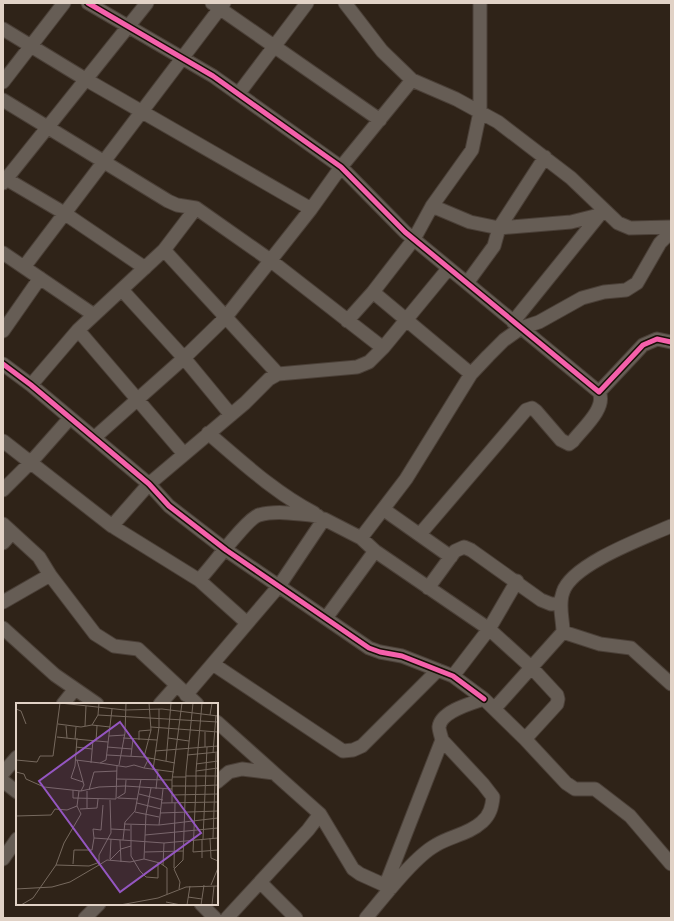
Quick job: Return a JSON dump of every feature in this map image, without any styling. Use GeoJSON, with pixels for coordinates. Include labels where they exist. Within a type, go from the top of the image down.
{"type":"FeatureCollection","features":[{"type":"Feature","properties":{"kind":"street"},"geometry":{"type":"LineString","coordinates":[[3,82],[64,3]]}},
{"type":"Feature","properties":{"kind":"street"},"geometry":{"type":"LineString","coordinates":[[88,3],[183,58],[239,93],[341,167],[405,232],[599,392],[601,402],[598,409],[569,444],[561,440],[536,411],[532,408],[526,410],[420,534]]}},
{"type":"Feature","properties":{"kind":"street"},"geometry":{"type":"LineString","coordinates":[[145,268],[64,213],[4,180],[147,3]]}},
{"type":"Feature","properties":{"kind":"street"},"geometry":{"type":"LineString","coordinates":[[239,93],[273,46],[307,3]]}},
{"type":"Feature","properties":{"kind":"street"},"geometry":{"type":"LineString","coordinates":[[347,321],[373,292],[414,239],[432,206],[472,150],[480,112],[480,3]]}},
{"type":"Feature","properties":{"kind":"street"},"geometry":{"type":"LineString","coordinates":[[24,267],[183,58],[219,5],[273,46],[380,120]]}},
{"type":"Feature","properties":{"kind":"street"},"geometry":{"type":"LineString","coordinates":[[348,5],[382,51],[412,80],[456,99],[498,122],[545,156],[571,178],[602,212],[618,223],[630,228],[671,227]]}},
{"type":"Feature","properties":{"kind":"street"},"geometry":{"type":"LineString","coordinates":[[3,29],[85,79],[311,209]]}},
{"type":"Feature","properties":{"kind":"street"},"geometry":{"type":"LineString","coordinates":[[94,438],[184,358],[225,318],[311,209],[341,167],[412,80]]}},
{"type":"Feature","properties":{"kind":"street"},"geometry":{"type":"LineString","coordinates":[[3,100],[172,203],[196,208],[270,260],[383,348]]}},
{"type":"Feature","properties":{"kind":"street"},"geometry":{"type":"LineString","coordinates":[[467,283],[494,246],[499,228],[545,156]]}},
{"type":"Feature","properties":{"kind":"street"},"geometry":{"type":"LineString","coordinates":[[432,206],[470,222],[499,228],[571,222],[602,212]]}},
{"type":"Feature","properties":{"kind":"street"},"geometry":{"type":"LineString","coordinates":[[31,385],[78,330],[164,250],[196,208]]}},
{"type":"Feature","properties":{"kind":"street"},"geometry":{"type":"LineString","coordinates":[[361,538],[406,479],[471,374],[517,325],[602,212]]}},
{"type":"Feature","properties":{"kind":"street"},"geometry":{"type":"LineString","coordinates":[[517,325],[539,322],[582,298],[604,292],[626,290],[637,283],[666,244],[671,232]]}},
{"type":"Feature","properties":{"kind":"street"},"geometry":{"type":"LineString","coordinates":[[164,250],[278,374]]}},
{"type":"Feature","properties":{"kind":"street"},"geometry":{"type":"LineString","coordinates":[[3,253],[94,315]]}},
{"type":"Feature","properties":{"kind":"street"},"geometry":{"type":"LineString","coordinates":[[112,526],[149,484],[231,415],[269,379],[278,374],[357,367],[369,362],[407,321],[448,269]]}},
{"type":"Feature","properties":{"kind":"street"},"geometry":{"type":"LineString","coordinates":[[3,331],[7,316],[40,278]]}},
{"type":"Feature","properties":{"kind":"street"},"geometry":{"type":"LineString","coordinates":[[122,290],[184,358],[231,415]]}},
{"type":"Feature","properties":{"kind":"street"},"geometry":{"type":"LineString","coordinates":[[373,292],[471,374]]}},
{"type":"Feature","properties":{"kind":"street"},"geometry":{"type":"LineString","coordinates":[[78,330],[138,398],[184,454]]}},
{"type":"Feature","properties":{"kind":"street"},"geometry":{"type":"LineString","coordinates":[[599,392],[643,345],[657,339],[671,342]]}},
{"type":"Feature","properties":{"kind":"street"},"geometry":{"type":"LineString","coordinates":[[3,364],[31,385],[149,484],[168,506],[226,550],[369,648],[380,652],[402,656],[453,676],[484,699],[526,739],[566,783],[575,789],[595,789],[630,816],[671,864]]}},
{"type":"Feature","properties":{"kind":"street"},"geometry":{"type":"LineString","coordinates":[[3,490],[31,462],[70,418]]}},
{"type":"Feature","properties":{"kind":"street"},"geometry":{"type":"LineString","coordinates":[[208,433],[264,481],[289,500],[361,538],[375,551],[489,629],[532,668],[557,695],[558,699],[557,704],[526,739]]}},
{"type":"Feature","properties":{"kind":"street"},"geometry":{"type":"LineString","coordinates":[[3,441],[112,526],[199,580],[247,623]]}},
{"type":"Feature","properties":{"kind":"street"},"geometry":{"type":"LineString","coordinates":[[383,509],[451,557]]}},
{"type":"Feature","properties":{"kind":"street"},"geometry":{"type":"LineString","coordinates":[[199,580],[226,550],[247,523],[257,515],[271,513],[321,517]]}},
{"type":"Feature","properties":{"kind":"street"},"geometry":{"type":"LineString","coordinates":[[186,695],[279,586],[321,517]]}},
{"type":"Feature","properties":{"kind":"street"},"geometry":{"type":"LineString","coordinates":[[495,708],[563,632],[561,603],[563,590],[577,572],[601,558],[671,526]]}},
{"type":"Feature","properties":{"kind":"street"},"geometry":{"type":"LineString","coordinates":[[3,543],[8,528],[39,557],[50,575],[95,634],[114,646],[138,650],[196,703]]}},
{"type":"Feature","properties":{"kind":"street"},"geometry":{"type":"LineString","coordinates":[[428,588],[455,551],[464,547],[471,550],[518,582],[546,603],[561,603]]}},
{"type":"Feature","properties":{"kind":"street"},"geometry":{"type":"LineString","coordinates":[[326,618],[375,551]]}},
{"type":"Feature","properties":{"kind":"street"},"geometry":{"type":"LineString","coordinates":[[3,602],[50,575]]}},
{"type":"Feature","properties":{"kind":"street"},"geometry":{"type":"LineString","coordinates":[[453,676],[489,629],[518,582]]}},
{"type":"Feature","properties":{"kind":"street"},"geometry":{"type":"LineString","coordinates":[[3,628],[8,642],[96,703]]}},
{"type":"Feature","properties":{"kind":"street"},"geometry":{"type":"LineString","coordinates":[[563,632],[600,644],[631,648],[671,684]]}},
{"type":"Feature","properties":{"kind":"street"},"geometry":{"type":"LineString","coordinates":[[213,664],[343,751],[353,750],[362,746],[438,670]]}},
{"type":"Feature","properties":{"kind":"street"},"geometry":{"type":"LineString","coordinates":[[161,703],[176,686]]}},
{"type":"Feature","properties":{"kind":"street"},"geometry":{"type":"LineString","coordinates":[[63,703],[75,689]]}},
{"type":"Feature","properties":{"kind":"street"},"geometry":{"type":"LineString","coordinates":[[388,886],[435,845],[471,831],[483,821],[491,809],[493,797],[483,784],[442,740],[439,727],[442,719],[453,710],[484,699]]}},
{"type":"Feature","properties":{"kind":"street"},"geometry":{"type":"LineString","coordinates":[[218,723],[320,814],[353,869],[360,874],[388,886]]}},
{"type":"Feature","properties":{"kind":"street"},"geometry":{"type":"LineString","coordinates":[[366,918],[388,886],[442,740]]}},
{"type":"Feature","properties":{"kind":"street"},"geometry":{"type":"LineString","coordinates":[[3,774],[16,758]]}},
{"type":"Feature","properties":{"kind":"street"},"geometry":{"type":"LineString","coordinates":[[218,781],[229,772],[242,769],[274,773]]}},
{"type":"Feature","properties":{"kind":"street"},"geometry":{"type":"LineString","coordinates":[[3,781],[16,791]]}},
{"type":"Feature","properties":{"kind":"street"},"geometry":{"type":"LineString","coordinates":[[227,918],[308,830],[320,814]]}},
{"type":"Feature","properties":{"kind":"street"},"geometry":{"type":"LineString","coordinates":[[3,859],[16,840]]}},
{"type":"Feature","properties":{"kind":"street"},"geometry":{"type":"LineString","coordinates":[[260,882],[296,918]]}},
{"type":"Feature","properties":{"kind":"street"},"geometry":{"type":"LineString","coordinates":[[85,918],[98,905]]}},
{"type":"Feature","properties":{"kind":"cycle path"},"geometry":{"type":"LineString","coordinates":[[88,3],[213,76],[341,167],[405,232],[599,392],[643,345],[657,339],[671,342]]}},
{"type":"Feature","properties":{"kind":"cycle path"},"geometry":{"type":"LineString","coordinates":[[3,364],[31,385],[149,484],[169,506],[226,550],[369,648],[380,652],[402,656],[453,676],[484,699]]}}]}
